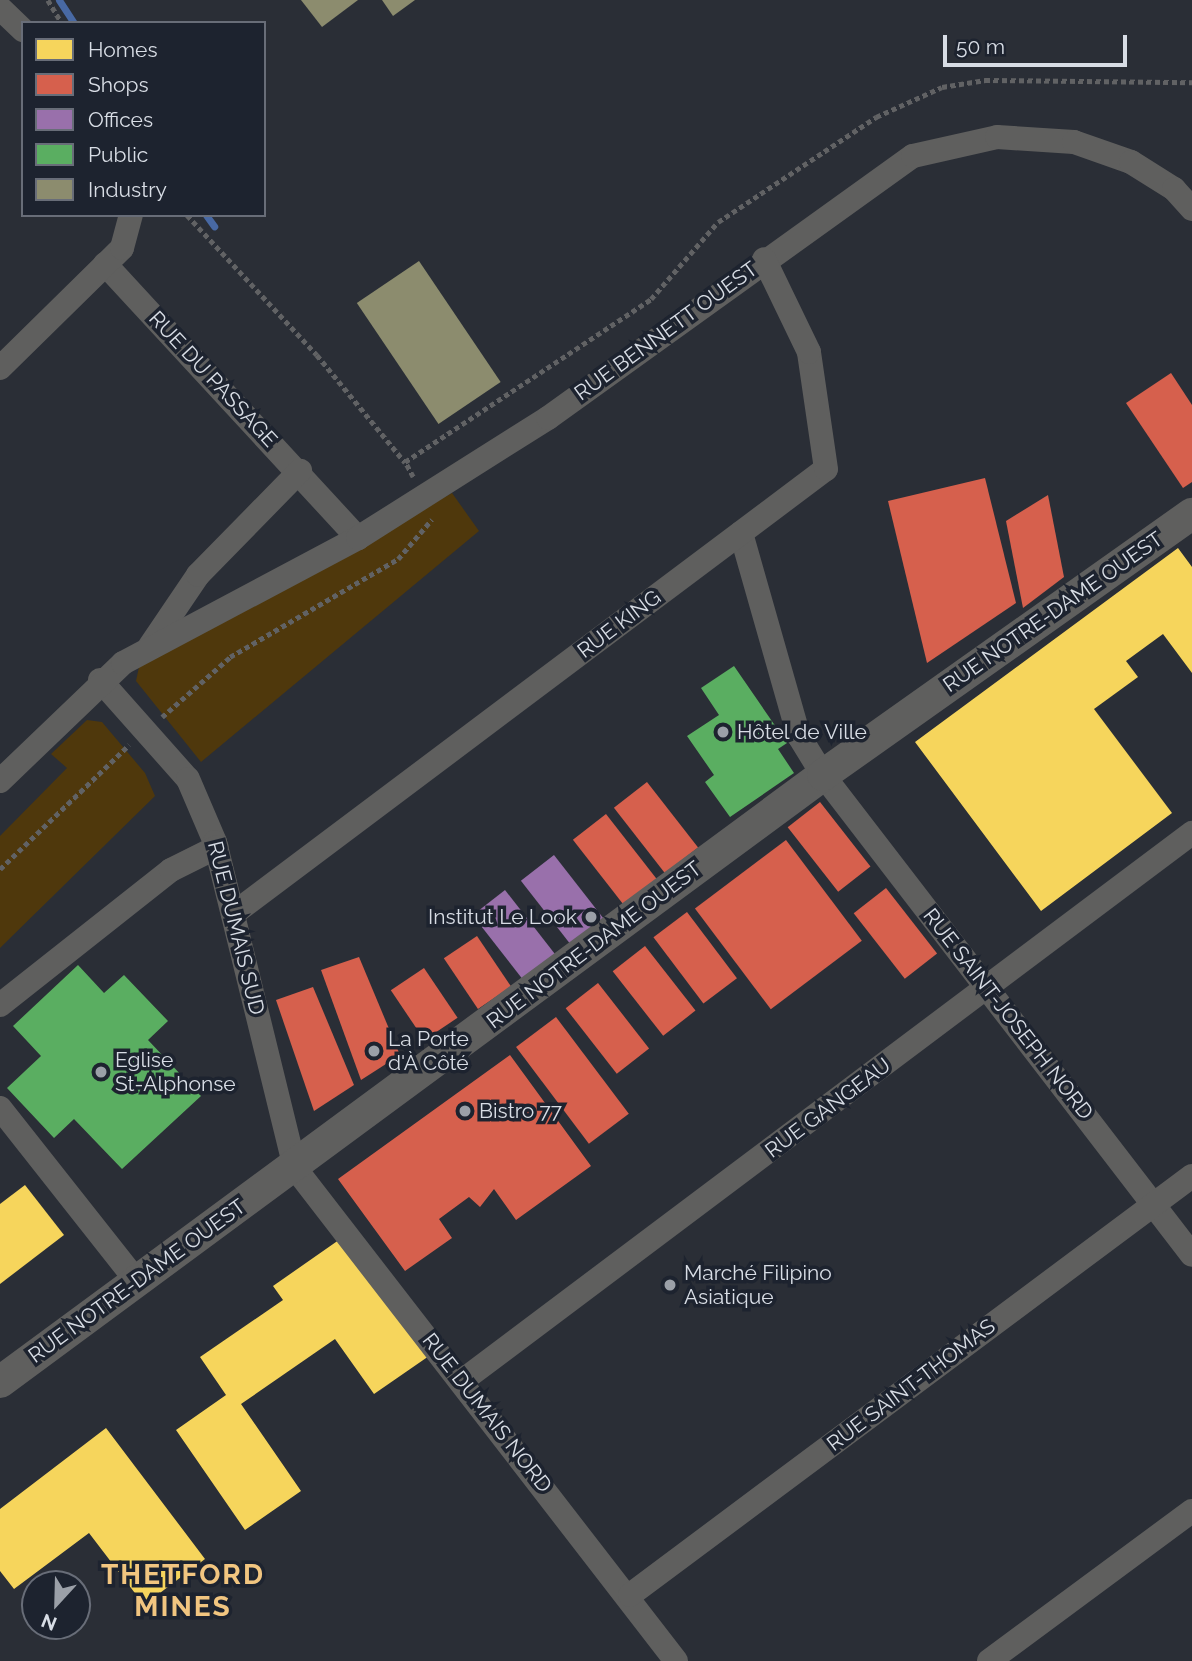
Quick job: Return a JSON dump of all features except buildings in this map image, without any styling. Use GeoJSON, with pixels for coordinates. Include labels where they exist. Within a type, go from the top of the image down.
{"type":"FeatureCollection","features":[{"type":"Feature","properties":{"kind":"street"},"geometry":{"type":"LineString","coordinates":[[0,8],[21,28]]}},
{"type":"Feature","properties":{"kind":"street","name":"RUE BENNETT OUEST"},"geometry":{"type":"LineString","coordinates":[[0,781],[100,680],[150,646],[359,538],[548,418],[764,259],[913,156],[998,137],[1074,142],[1131,162],[1174,189],[1192,209]]}},
{"type":"Feature","properties":{"kind":"street"},"geometry":{"type":"LineString","coordinates":[[0,368],[122,248],[130,217]]}},
{"type":"Feature","properties":{"kind":"street","name":"RUE KING"},"geometry":{"type":"LineString","coordinates":[[233,914],[815,480],[827,461],[809,352],[764,259]]}},
{"type":"Feature","properties":{"kind":"street","name":"RUE DU PASSAGE"},"geometry":{"type":"LineString","coordinates":[[105,264],[300,471],[359,538]]}},
{"type":"Feature","properties":{"kind":"street","name":"RUE BENNETT OUEST"},"geometry":{"type":"LineString","coordinates":[[150,646],[198,575],[300,471]]}},
{"type":"Feature","properties":{"kind":"street","name":"RUE NOTRE-DAME OUEST"},"geometry":{"type":"LineString","coordinates":[[0,1382],[136,1280],[295,1168],[822,775],[1192,514]]}},
{"type":"Feature","properties":{"kind":"street","name":"RUE SAINT-JOSEPH NORD"},"geometry":{"type":"LineString","coordinates":[[741,533],[799,736],[822,775],[989,988],[1192,1255]]}},
{"type":"Feature","properties":{"kind":"street","name":"RUE DUMAIS SUD"},"geometry":{"type":"LineString","coordinates":[[100,680],[188,779],[217,847],[295,1168]]}},
{"type":"Feature","properties":{"kind":"street","name":"RUE GANGEAU"},"geometry":{"type":"LineString","coordinates":[[462,1381],[1192,833]]}},
{"type":"Feature","properties":{"kind":"street"},"geometry":{"type":"LineString","coordinates":[[0,1005],[171,870],[217,847]]}},
{"type":"Feature","properties":{"kind":"street"},"geometry":{"type":"LineString","coordinates":[[0,1108],[136,1280]]}},
{"type":"Feature","properties":{"kind":"street","name":"RUE DUMAIS NORD"},"geometry":{"type":"LineString","coordinates":[[295,1168],[630,1595],[676,1661]]}},
{"type":"Feature","properties":{"kind":"street","name":"RUE SAINT-THOMAS"},"geometry":{"type":"LineString","coordinates":[[630,1595],[1192,1176]]}},
{"type":"Feature","properties":{"kind":"street"},"geometry":{"type":"LineString","coordinates":[[989,1661],[1192,1511]]}},
{"type":"Feature","properties":{"kind":"path"},"geometry":{"type":"LineString","coordinates":[[48,0],[61,21]]}},
{"type":"Feature","properties":{"kind":"path"},"geometry":{"type":"LineString","coordinates":[[189,217],[317,355],[405,462]]}},
{"type":"Feature","properties":{"kind":"shaded area"},"geometry":{"type":"Polygon","coordinates":[[[452,493],[479,531],[201,762],[136,681],[139,667],[452,493]]]}},
{"type":"Feature","properties":{"kind":"shaded area"},"geometry":{"type":"Polygon","coordinates":[[[87,720],[102,722],[145,773],[155,796],[0,948],[0,836],[67,768],[51,754],[87,720]]]}},
{"type":"Feature","properties":{"kind":"waterway"},"geometry":{"type":"LineString","coordinates":[[59,0],[73,21]]}},
{"type":"Feature","properties":{"kind":"waterway"},"geometry":{"type":"LineString","coordinates":[[207,217],[214,226]]}},
{"type":"Feature","properties":{"kind":"place","name":"Hôtel de Ville"},"geometry":{"type":"Point","coordinates":[723,732]}},
{"type":"Feature","properties":{"kind":"place","name":"Institut Le Look"},"geometry":{"type":"Point","coordinates":[591,917]}},
{"type":"Feature","properties":{"kind":"place","name":"La Porte d'À Côté"},"geometry":{"type":"Point","coordinates":[374,1051]}},
{"type":"Feature","properties":{"kind":"place","name":"Eglise St-Alphonse"},"geometry":{"type":"Point","coordinates":[101,1072]}},
{"type":"Feature","properties":{"kind":"place","name":"Bistro 77"},"geometry":{"type":"Point","coordinates":[465,1111]}},
{"type":"Feature","properties":{"kind":"place","name":"Marché Filipino Asiatique"},"geometry":{"type":"Point","coordinates":[670,1285]}},
{"type":"Feature","properties":{"kind":"district","name":"THETFORD MINES"},"geometry":{"type":"Point","coordinates":[183,1591]}}]}
